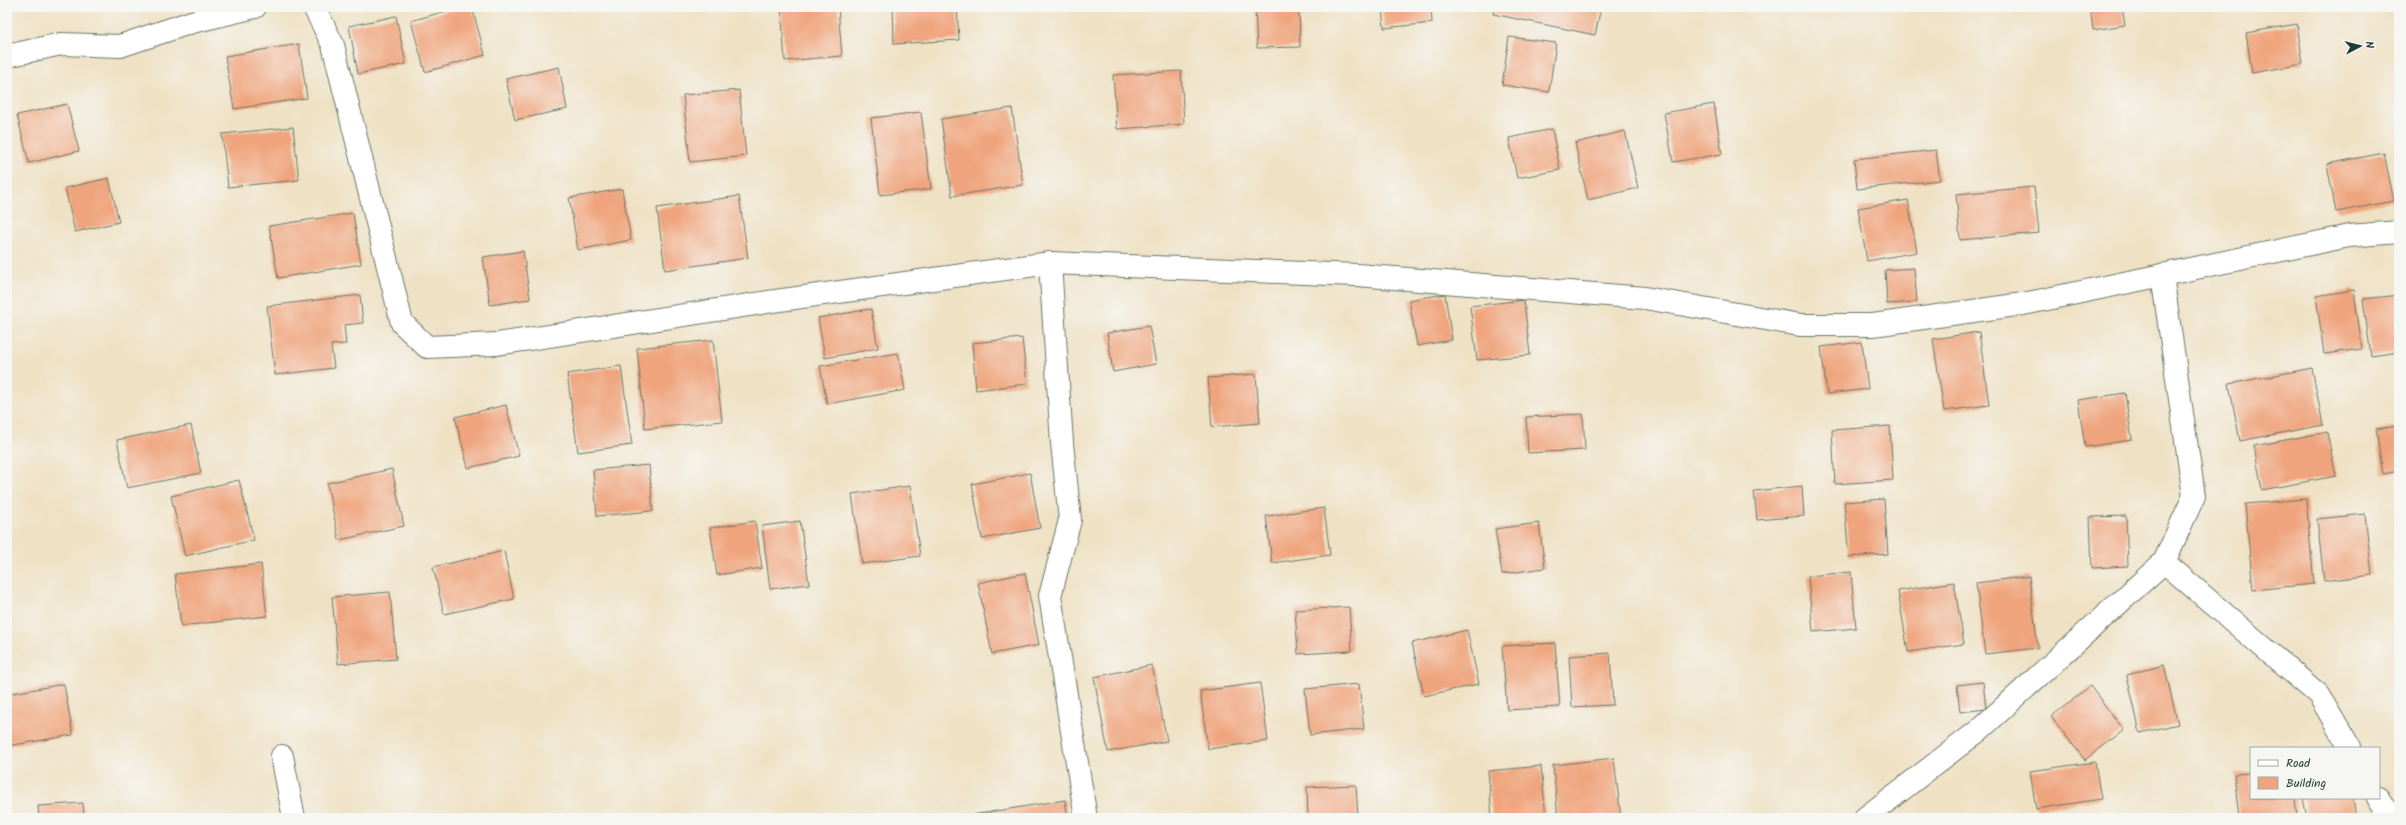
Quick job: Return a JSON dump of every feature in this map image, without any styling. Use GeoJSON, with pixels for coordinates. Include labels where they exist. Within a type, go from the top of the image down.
{"type":"FeatureCollection","features":[{"type":"Feature","properties":{"kind":"street"},"geometry":{"type":"LineString","coordinates":[[7,56],[61,44],[120,46],[192,22],[255,7]]}},
{"type":"Feature","properties":{"kind":"street"},"geometry":{"type":"LineString","coordinates":[[314,7],[333,45],[402,323],[427,347],[497,344],[774,301],[1050,263],[1357,275],[1645,298],[1800,325],[1873,325],[2023,304],[2349,236],[2399,232]]}},
{"type":"Feature","properties":{"kind":"street"},"geometry":{"type":"LineString","coordinates":[[1050,263],[1062,443],[1070,520],[1050,596],[1086,818]]}},
{"type":"Feature","properties":{"kind":"street"},"geometry":{"type":"LineString","coordinates":[[1865,818],[1978,731],[2164,562],[2194,496],[2162,275]]}},
{"type":"Feature","properties":{"kind":"street"},"geometry":{"type":"LineString","coordinates":[[2164,562],[2319,695],[2349,747]]}},
{"type":"Feature","properties":{"kind":"street"},"geometry":{"type":"LineString","coordinates":[[282,756],[294,818]]}},
{"type":"Feature","properties":{"kind":"street"},"geometry":{"type":"LineString","coordinates":[[2379,799],[2391,818]]}},
{"type":"Feature","properties":{"kind":"building"},"geometry":{"type":"Polygon","coordinates":[[[460,7],[472,7],[485,55],[425,72],[411,21],[460,7]]]}},
{"type":"Feature","properties":{"kind":"building"},"geometry":{"type":"Polygon","coordinates":[[[781,7],[838,7],[842,56],[785,61],[781,7]]]}},
{"type":"Feature","properties":{"kind":"building"},"geometry":{"type":"Polygon","coordinates":[[[893,7],[957,7],[959,40],[894,44],[893,7]]]}},
{"type":"Feature","properties":{"kind":"building"},"geometry":{"type":"Polygon","coordinates":[[[1255,7],[1299,7],[1300,47],[1257,48],[1255,7]]]}},
{"type":"Feature","properties":{"kind":"building"},"geometry":{"type":"Polygon","coordinates":[[[1382,7],[1431,7],[1432,23],[1384,28],[1382,7]]]}},
{"type":"Feature","properties":{"kind":"building"},"geometry":{"type":"Polygon","coordinates":[[[1494,7],[1601,7],[1595,35],[1493,14],[1494,7]]]}},
{"type":"Feature","properties":{"kind":"building"},"geometry":{"type":"Polygon","coordinates":[[[2090,7],[2122,7],[2125,25],[2093,30],[2090,7]]]}},
{"type":"Feature","properties":{"kind":"building"},"geometry":{"type":"Polygon","coordinates":[[[396,16],[406,64],[358,74],[349,26],[396,16]]]}},
{"type":"Feature","properties":{"kind":"building"},"geometry":{"type":"Polygon","coordinates":[[[2297,24],[2303,64],[2252,73],[2246,33],[2297,24]]]}},
{"type":"Feature","properties":{"kind":"building"},"geometry":{"type":"Polygon","coordinates":[[[1509,37],[1556,43],[1549,92],[1502,85],[1509,37]]]}},
{"type":"Feature","properties":{"kind":"building"},"geometry":{"type":"Polygon","coordinates":[[[299,44],[307,98],[234,109],[225,56],[299,44]]]}},
{"type":"Feature","properties":{"kind":"building"},"geometry":{"type":"Polygon","coordinates":[[[559,67],[567,109],[515,120],[506,79],[559,67]]]}},
{"type":"Feature","properties":{"kind":"building"},"geometry":{"type":"Polygon","coordinates":[[[1181,71],[1184,124],[1117,129],[1113,75],[1181,71]]]}},
{"type":"Feature","properties":{"kind":"building"},"geometry":{"type":"Polygon","coordinates":[[[739,90],[746,156],[690,162],[683,95],[739,90]]]}},
{"type":"Feature","properties":{"kind":"building"},"geometry":{"type":"Polygon","coordinates":[[[67,104],[79,151],[29,163],[17,115],[67,104]]]}},
{"type":"Feature","properties":{"kind":"building"},"geometry":{"type":"Polygon","coordinates":[[[1714,104],[1722,154],[1673,162],[1664,113],[1714,104]]]}},
{"type":"Feature","properties":{"kind":"building"},"geometry":{"type":"Polygon","coordinates":[[[1012,108],[1023,185],[952,196],[941,119],[1012,108]]]}},
{"type":"Feature","properties":{"kind":"building"},"geometry":{"type":"Polygon","coordinates":[[[921,112],[931,189],[880,195],[871,118],[921,112]]]}},
{"type":"Feature","properties":{"kind":"building"},"geometry":{"type":"Polygon","coordinates":[[[293,127],[299,180],[228,187],[222,134],[293,127]]]}},
{"type":"Feature","properties":{"kind":"building"},"geometry":{"type":"Polygon","coordinates":[[[1552,129],[1560,170],[1517,178],[1509,138],[1552,129]]]}},
{"type":"Feature","properties":{"kind":"building"},"geometry":{"type":"Polygon","coordinates":[[[1625,131],[1638,188],[1588,200],[1575,143],[1625,131]]]}},
{"type":"Feature","properties":{"kind":"building"},"geometry":{"type":"Polygon","coordinates":[[[1936,150],[1940,180],[1857,189],[1854,159],[1936,150]]]}},
{"type":"Feature","properties":{"kind":"building"},"geometry":{"type":"Polygon","coordinates":[[[2384,153],[2394,201],[2336,212],[2327,164],[2384,153]]]}},
{"type":"Feature","properties":{"kind":"building"},"geometry":{"type":"Polygon","coordinates":[[[109,178],[119,222],[75,232],[65,188],[109,178]]]}},
{"type":"Feature","properties":{"kind":"building"},"geometry":{"type":"Polygon","coordinates":[[[2034,187],[2039,233],[1960,240],[1956,194],[2034,187]]]}},
{"type":"Feature","properties":{"kind":"building"},"geometry":{"type":"Polygon","coordinates":[[[622,189],[631,240],[578,250],[569,198],[622,189]]]}},
{"type":"Feature","properties":{"kind":"building"},"geometry":{"type":"Polygon","coordinates":[[[739,196],[748,258],[665,270],[657,208],[739,196]]]}},
{"type":"Feature","properties":{"kind":"building"},"geometry":{"type":"Polygon","coordinates":[[[1908,200],[1917,252],[1867,261],[1858,208],[1908,200]]]}},
{"type":"Feature","properties":{"kind":"building"},"geometry":{"type":"Polygon","coordinates":[[[353,213],[361,264],[278,278],[269,226],[353,213]]]}},
{"type":"Feature","properties":{"kind":"building"},"geometry":{"type":"Polygon","coordinates":[[[523,251],[530,299],[490,305],[483,257],[523,251]]]}},
{"type":"Feature","properties":{"kind":"building"},"geometry":{"type":"Polygon","coordinates":[[[1914,268],[1917,302],[1887,304],[1885,270],[1914,268]]]}},
{"type":"Feature","properties":{"kind":"building"},"geometry":{"type":"Polygon","coordinates":[[[2354,290],[2362,349],[2324,354],[2316,296],[2354,290]]]}},
{"type":"Feature","properties":{"kind":"building"},"geometry":{"type":"Polygon","coordinates":[[[1445,294],[1452,340],[1417,346],[1409,300],[1445,294]]]}},
{"type":"Feature","properties":{"kind":"building"},"geometry":{"type":"Polygon","coordinates":[[[360,295],[363,323],[344,325],[346,344],[331,345],[334,368],[275,375],[267,306],[360,295]]]}},
{"type":"Feature","properties":{"kind":"building"},"geometry":{"type":"Polygon","coordinates":[[[2399,295],[2399,352],[2371,356],[2363,299],[2399,295]]]}},
{"type":"Feature","properties":{"kind":"building"},"geometry":{"type":"Polygon","coordinates":[[[1524,300],[1530,355],[1477,360],[1470,306],[1524,300]]]}},
{"type":"Feature","properties":{"kind":"building"},"geometry":{"type":"Polygon","coordinates":[[[871,309],[878,348],[825,358],[818,318],[871,309]]]}},
{"type":"Feature","properties":{"kind":"building"},"geometry":{"type":"Polygon","coordinates":[[[1149,326],[1156,364],[1113,372],[1107,333],[1149,326]]]}},
{"type":"Feature","properties":{"kind":"building"},"geometry":{"type":"Polygon","coordinates":[[[1979,332],[1989,405],[1944,411],[1933,339],[1979,332]]]}},
{"type":"Feature","properties":{"kind":"building"},"geometry":{"type":"Polygon","coordinates":[[[1022,338],[1027,384],[976,390],[972,343],[1022,338]]]}},
{"type":"Feature","properties":{"kind":"building"},"geometry":{"type":"Polygon","coordinates":[[[713,340],[722,421],[645,429],[637,348],[713,340]]]}},
{"type":"Feature","properties":{"kind":"building"},"geometry":{"type":"Polygon","coordinates":[[[1862,342],[1868,389],[1827,394],[1821,347],[1862,342]]]}},
{"type":"Feature","properties":{"kind":"building"},"geometry":{"type":"Polygon","coordinates":[[[898,353],[905,390],[827,404],[820,366],[898,353]]]}},
{"type":"Feature","properties":{"kind":"building"},"geometry":{"type":"Polygon","coordinates":[[[621,366],[632,445],[578,452],[567,374],[621,366]]]}},
{"type":"Feature","properties":{"kind":"building"},"geometry":{"type":"Polygon","coordinates":[[[2312,368],[2323,425],[2240,441],[2229,384],[2312,368]]]}},
{"type":"Feature","properties":{"kind":"building"},"geometry":{"type":"Polygon","coordinates":[[[1256,374],[1260,423],[1212,427],[1208,378],[1256,374]]]}},
{"type":"Feature","properties":{"kind":"building"},"geometry":{"type":"Polygon","coordinates":[[[2125,393],[2132,440],[2085,447],[2078,400],[2125,393]]]}},
{"type":"Feature","properties":{"kind":"building"},"geometry":{"type":"Polygon","coordinates":[[[506,405],[519,456],[468,468],[455,417],[506,405]]]}},
{"type":"Feature","properties":{"kind":"building"},"geometry":{"type":"Polygon","coordinates":[[[1583,414],[1585,450],[1528,453],[1526,417],[1583,414]]]}},
{"type":"Feature","properties":{"kind":"building"},"geometry":{"type":"Polygon","coordinates":[[[191,425],[201,473],[127,488],[117,440],[191,425]]]}},
{"type":"Feature","properties":{"kind":"building"},"geometry":{"type":"Polygon","coordinates":[[[1890,426],[1893,480],[1835,484],[1832,430],[1890,426]]]}},
{"type":"Feature","properties":{"kind":"building"},"geometry":{"type":"Polygon","coordinates":[[[2399,426],[2399,471],[2383,474],[2376,429],[2399,426]]]}},
{"type":"Feature","properties":{"kind":"building"},"geometry":{"type":"Polygon","coordinates":[[[2327,432],[2336,476],[2262,490],[2254,446],[2327,432]]]}},
{"type":"Feature","properties":{"kind":"building"},"geometry":{"type":"Polygon","coordinates":[[[649,465],[653,511],[597,516],[593,470],[649,465]]]}},
{"type":"Feature","properties":{"kind":"building"},"geometry":{"type":"Polygon","coordinates":[[[392,469],[404,526],[339,540],[327,483],[392,469]]]}},
{"type":"Feature","properties":{"kind":"building"},"geometry":{"type":"Polygon","coordinates":[[[1030,473],[1040,528],[982,539],[972,484],[1030,473]]]}},
{"type":"Feature","properties":{"kind":"building"},"geometry":{"type":"Polygon","coordinates":[[[239,480],[254,540],[185,556],[171,496],[239,480]]]}},
{"type":"Feature","properties":{"kind":"building"},"geometry":{"type":"Polygon","coordinates":[[[910,486],[920,556],[862,564],[852,494],[910,486]]]}},
{"type":"Feature","properties":{"kind":"building"},"geometry":{"type":"Polygon","coordinates":[[[1802,486],[1804,516],[1757,520],[1754,491],[1802,486]]]}},
{"type":"Feature","properties":{"kind":"building"},"geometry":{"type":"Polygon","coordinates":[[[1884,499],[1888,554],[1849,557],[1844,502],[1884,499]]]}},
{"type":"Feature","properties":{"kind":"building"},"geometry":{"type":"Polygon","coordinates":[[[2306,499],[2314,584],[2253,590],[2245,504],[2306,499]]]}},
{"type":"Feature","properties":{"kind":"building"},"geometry":{"type":"Polygon","coordinates":[[[1324,508],[1330,555],[1272,563],[1266,516],[1324,508]]]}},
{"type":"Feature","properties":{"kind":"building"},"geometry":{"type":"Polygon","coordinates":[[[2365,514],[2372,575],[2324,581],[2317,519],[2365,514]]]}},
{"type":"Feature","properties":{"kind":"building"},"geometry":{"type":"Polygon","coordinates":[[[2126,516],[2128,566],[2092,568],[2090,517],[2126,516]]]}},
{"type":"Feature","properties":{"kind":"building"},"geometry":{"type":"Polygon","coordinates":[[[755,521],[762,568],[717,575],[710,528],[755,521]]]}},
{"type":"Feature","properties":{"kind":"building"},"geometry":{"type":"Polygon","coordinates":[[[800,521],[809,584],[770,589],[762,526],[800,521]]]}},
{"type":"Feature","properties":{"kind":"building"},"geometry":{"type":"Polygon","coordinates":[[[1539,523],[1545,568],[1502,574],[1495,529],[1539,523]]]}},
{"type":"Feature","properties":{"kind":"building"},"geometry":{"type":"Polygon","coordinates":[[[504,551],[514,599],[444,614],[433,567],[504,551]]]}},
{"type":"Feature","properties":{"kind":"building"},"geometry":{"type":"Polygon","coordinates":[[[261,564],[267,616],[181,626],[175,574],[261,564]]]}},
{"type":"Feature","properties":{"kind":"building"},"geometry":{"type":"Polygon","coordinates":[[[1851,572],[1856,628],[1813,632],[1808,576],[1851,572]]]}},
{"type":"Feature","properties":{"kind":"building"},"geometry":{"type":"Polygon","coordinates":[[[1025,573],[1039,645],[992,654],[978,583],[1025,573]]]}},
{"type":"Feature","properties":{"kind":"building"},"geometry":{"type":"Polygon","coordinates":[[[2029,576],[2038,648],[1985,654],[1976,583],[2029,576]]]}},
{"type":"Feature","properties":{"kind":"building"},"geometry":{"type":"Polygon","coordinates":[[[1954,582],[1964,644],[1908,652],[1898,591],[1954,582]]]}},
{"type":"Feature","properties":{"kind":"building"},"geometry":{"type":"Polygon","coordinates":[[[390,592],[396,659],[338,664],[332,597],[390,592]]]}},
{"type":"Feature","properties":{"kind":"building"},"geometry":{"type":"Polygon","coordinates":[[[1349,607],[1352,651],[1298,654],[1295,610],[1349,607]]]}},
{"type":"Feature","properties":{"kind":"building"},"geometry":{"type":"Polygon","coordinates":[[[1467,630],[1479,684],[1424,696],[1412,643],[1467,630]]]}},
{"type":"Feature","properties":{"kind":"building"},"geometry":{"type":"Polygon","coordinates":[[[1555,643],[1560,707],[1507,710],[1502,646],[1555,643]]]}},
{"type":"Feature","properties":{"kind":"building"},"geometry":{"type":"Polygon","coordinates":[[[1610,653],[1613,705],[1572,707],[1569,656],[1610,653]]]}},
{"type":"Feature","properties":{"kind":"building"},"geometry":{"type":"Polygon","coordinates":[[[1152,665],[1167,741],[1108,752],[1094,677],[1152,665]]]}},
{"type":"Feature","properties":{"kind":"building"},"geometry":{"type":"Polygon","coordinates":[[[2164,665],[2178,724],[2140,733],[2127,675],[2164,665]]]}},
{"type":"Feature","properties":{"kind":"building"},"geometry":{"type":"Polygon","coordinates":[[[1983,682],[1986,709],[1960,712],[1957,685],[1983,682]]]}},
{"type":"Feature","properties":{"kind":"building"},"geometry":{"type":"Polygon","coordinates":[[[1260,683],[1268,741],[1208,749],[1200,691],[1260,683]]]}},
{"type":"Feature","properties":{"kind":"building"},"geometry":{"type":"Polygon","coordinates":[[[64,684],[73,735],[7,746],[7,694],[64,684]]]}},
{"type":"Feature","properties":{"kind":"building"},"geometry":{"type":"Polygon","coordinates":[[[1359,684],[1364,729],[1310,735],[1305,689],[1359,684]]]}},
{"type":"Feature","properties":{"kind":"building"},"geometry":{"type":"Polygon","coordinates":[[[2090,686],[2124,730],[2085,760],[2051,717],[2090,686]]]}},
{"type":"Feature","properties":{"kind":"building"},"geometry":{"type":"Polygon","coordinates":[[[1614,758],[1621,818],[1558,818],[1553,765],[1614,758]]]}},
{"type":"Feature","properties":{"kind":"building"},"geometry":{"type":"Polygon","coordinates":[[[2095,762],[2101,799],[2036,809],[2030,771],[2095,762]]]}},
{"type":"Feature","properties":{"kind":"building"},"geometry":{"type":"Polygon","coordinates":[[[1541,766],[1546,818],[1492,818],[1488,771],[1541,766]]]}},
{"type":"Feature","properties":{"kind":"building"},"geometry":{"type":"Polygon","coordinates":[[[2250,773],[2250,799],[2295,799],[2297,818],[2239,818],[2234,774],[2250,773]]]}},
{"type":"Feature","properties":{"kind":"building"},"geometry":{"type":"Polygon","coordinates":[[[1356,785],[1358,818],[1308,818],[1307,787],[1356,785]]]}},
{"type":"Feature","properties":{"kind":"building"},"geometry":{"type":"Polygon","coordinates":[[[2303,799],[2353,799],[2356,818],[2307,818],[2303,799]]]}},
{"type":"Feature","properties":{"kind":"building"},"geometry":{"type":"Polygon","coordinates":[[[1065,800],[1068,818],[973,818],[972,815],[1065,800]]]}},
{"type":"Feature","properties":{"kind":"building"},"geometry":{"type":"Polygon","coordinates":[[[83,803],[84,818],[39,818],[38,806],[83,803]]]}}]}
